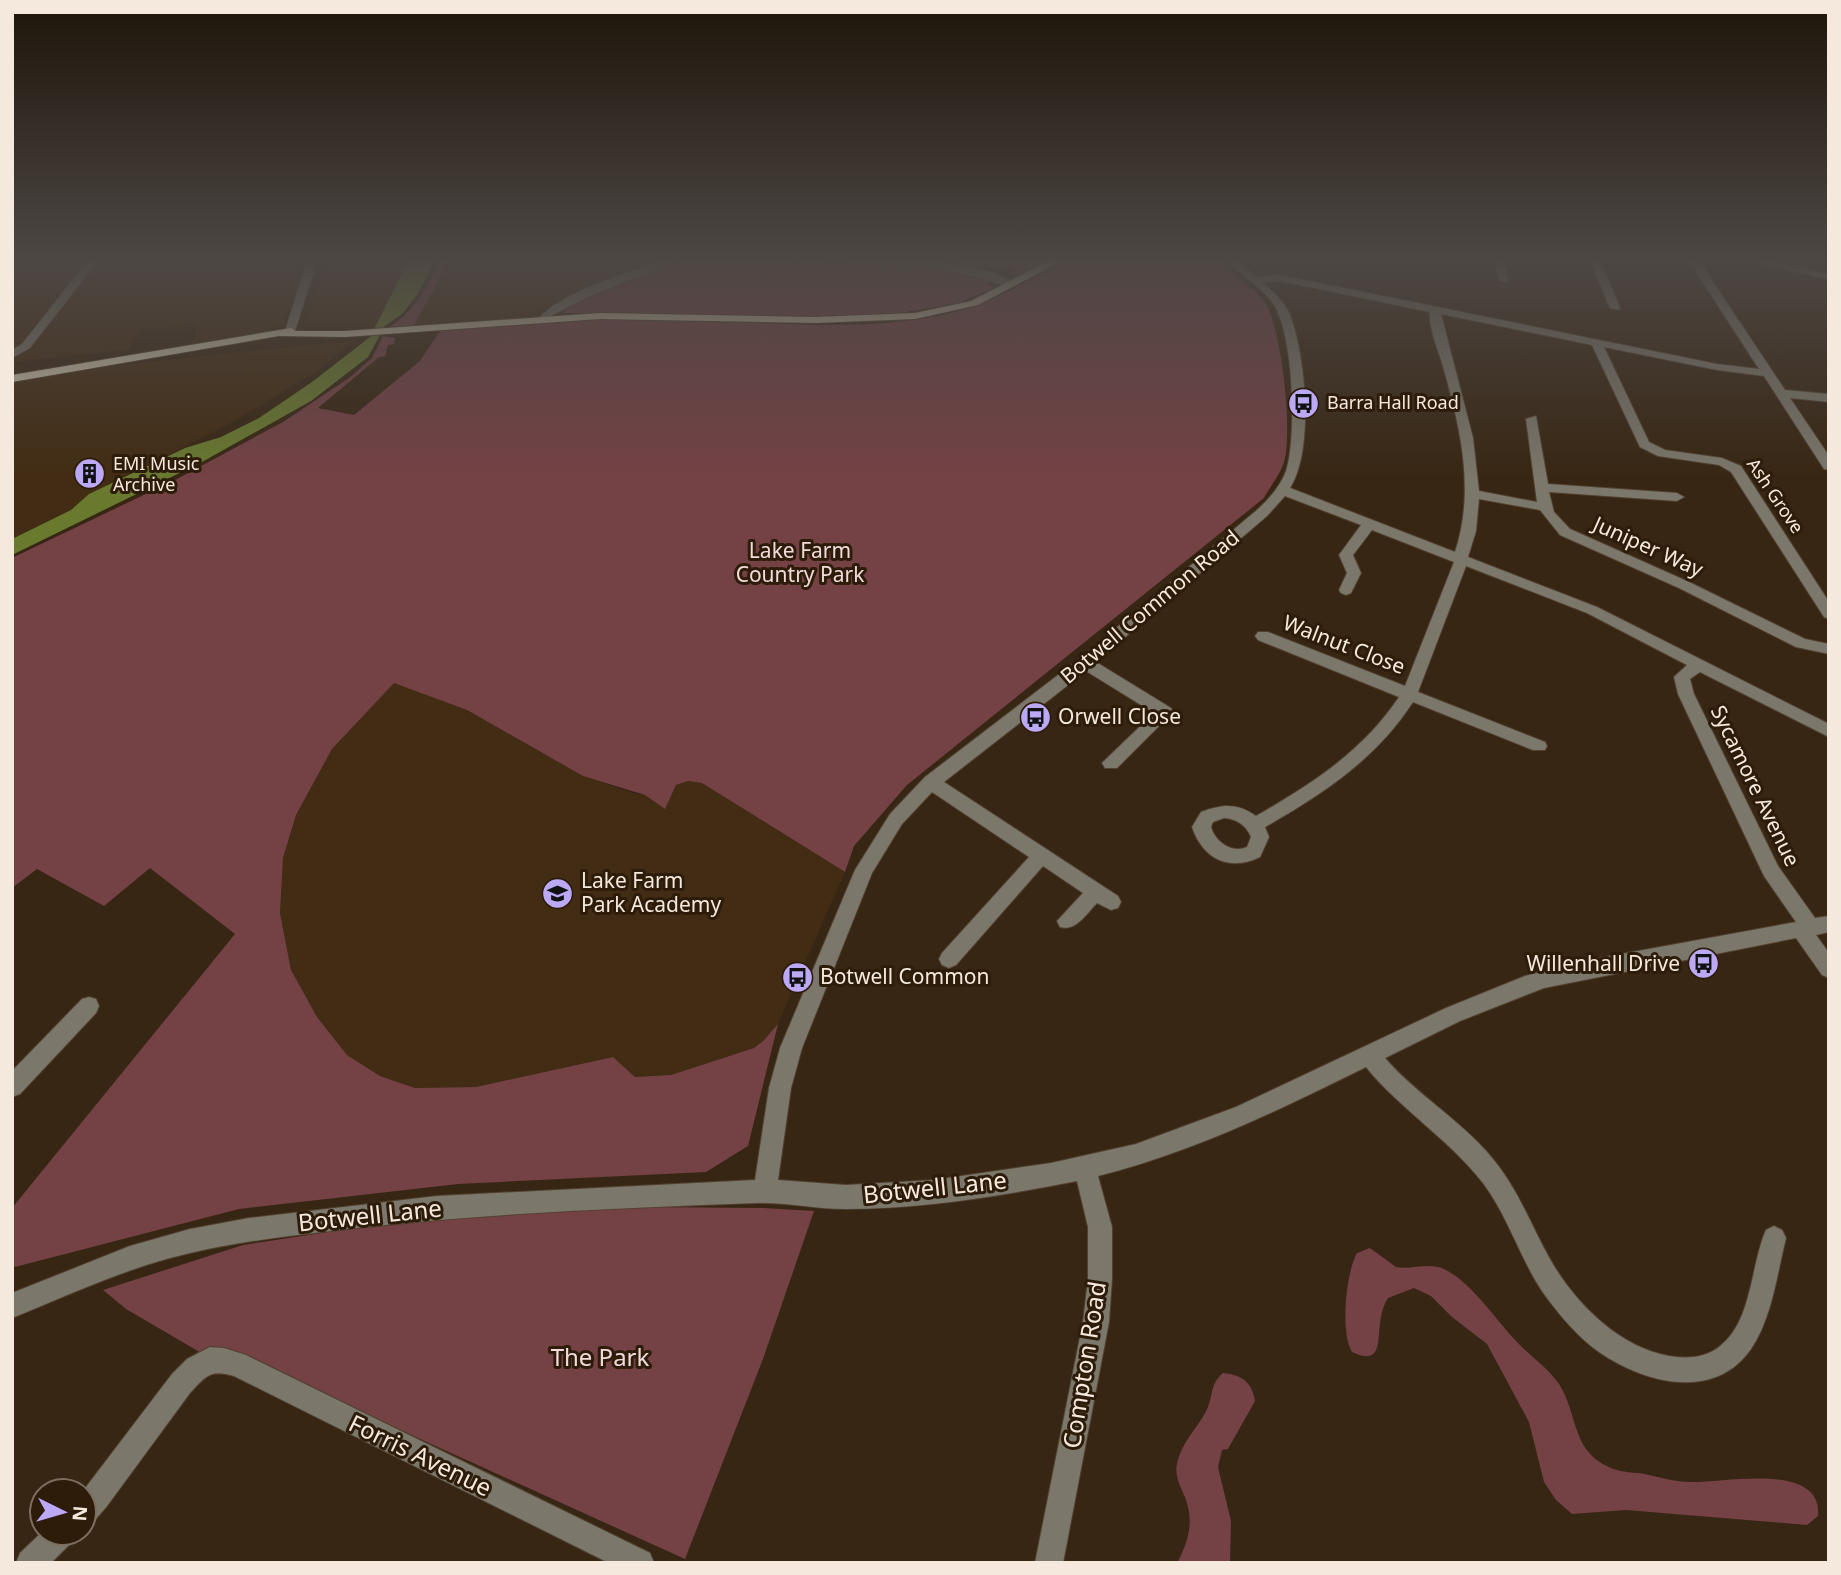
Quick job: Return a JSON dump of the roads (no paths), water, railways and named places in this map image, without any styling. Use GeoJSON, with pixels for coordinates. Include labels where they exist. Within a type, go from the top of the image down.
{"type":"FeatureCollection","features":[{"type":"Feature","properties":{"kind":"main road"},"geometry":{"type":"LineString","coordinates":[[12,379],[288,333],[379,332]]}},
{"type":"Feature","properties":{"kind":"street"},"geometry":{"type":"LineString","coordinates":[[12,355],[26,346],[38,332]]}},
{"type":"Feature","properties":{"kind":"street","name":"Botwell Common Road"},"geometry":{"type":"LineString","coordinates":[[765,1191],[784,1070],[823,966],[871,856],[896,818],[931,782],[1085,663],[1262,513],[1282,490],[1292,474],[1297,457],[1299,425],[1287,332]]}},
{"type":"Feature","properties":{"kind":"street"},"geometry":{"type":"LineString","coordinates":[[1254,825],[1318,788],[1344,768],[1377,737],[1410,693],[1420,671],[1434,625],[1468,537],[1471,494],[1466,433],[1439,332]]}},
{"type":"Feature","properties":{"kind":"street"},"geometry":{"type":"LineString","coordinates":[[1544,332],[1717,367],[1767,373]]}},
{"type":"Feature","properties":{"kind":"street"},"geometry":{"type":"LineString","coordinates":[[1740,332],[1829,466]]}},
{"type":"Feature","properties":{"kind":"street","name":"Ash Grove"},"geometry":{"type":"LineString","coordinates":[[1597,342],[1644,444],[1662,453],[1722,462],[1736,469],[1829,614]]}},
{"type":"Feature","properties":{"kind":"street"},"geometry":{"type":"LineString","coordinates":[[1780,393],[1829,398]]}},
{"type":"Feature","properties":{"kind":"street"},"geometry":{"type":"LineString","coordinates":[[1471,494],[1545,507],[1531,419]]}},
{"type":"Feature","properties":{"kind":"street"},"geometry":{"type":"LineString","coordinates":[[1542,488],[1677,497]]}},
{"type":"Feature","properties":{"kind":"street"},"geometry":{"type":"LineString","coordinates":[[1282,490],[1592,610],[1829,731]]}},
{"type":"Feature","properties":{"kind":"street","name":"Juniper Way"},"geometry":{"type":"LineString","coordinates":[[1545,507],[1557,524],[1570,535],[1684,585],[1801,643],[1827,649]]}},
{"type":"Feature","properties":{"kind":"street"},"geometry":{"type":"LineString","coordinates":[[1346,590],[1354,573],[1346,555],[1370,523]]}},
{"type":"Feature","properties":{"kind":"street","name":"Walnut Close"},"geometry":{"type":"LineString","coordinates":[[1263,636],[1539,746]]}},
{"type":"Feature","properties":{"kind":"street"},"geometry":{"type":"LineString","coordinates":[[1085,663],[1165,712],[1111,763]]}},
{"type":"Feature","properties":{"kind":"street","name":"Sycamore Avenue"},"geometry":{"type":"LineString","coordinates":[[1699,664],[1682,677],[1686,695],[1770,871],[1813,927]]}},
{"type":"Feature","properties":{"kind":"street"},"geometry":{"type":"LineString","coordinates":[[931,782],[1103,897],[1067,921]]}},
{"type":"Feature","properties":{"kind":"street"},"geometry":{"type":"LineString","coordinates":[[949,959],[1042,855]]}},
{"type":"Feature","properties":{"kind":"street"},"geometry":{"type":"LineString","coordinates":[[1813,927],[1829,969]]}},
{"type":"Feature","properties":{"kind":"street","name":"Botwell Lane"},"geometry":{"type":"LineString","coordinates":[[12,1306],[107,1266],[163,1249],[294,1224],[517,1201],[736,1195],[765,1191],[829,1197],[872,1196],[1085,1168],[1188,1137],[1370,1056],[1485,1001],[1545,979],[1580,970],[1813,927]]}},
{"type":"Feature","properties":{"kind":"street"},"geometry":{"type":"LineString","coordinates":[[12,1087],[89,1006]]}},
{"type":"Feature","properties":{"kind":"street"},"geometry":{"type":"LineString","coordinates":[[1370,1056],[1403,1094],[1456,1138],[1484,1166],[1512,1205],[1538,1260],[1560,1295],[1600,1335],[1636,1358],[1666,1368],[1692,1371],[1715,1365],[1732,1353],[1745,1337],[1774,1238]]}},
{"type":"Feature","properties":{"kind":"street","name":"Compton Road"},"geometry":{"type":"LineString","coordinates":[[1049,1563],[1089,1358],[1100,1279],[1100,1227],[1085,1168]]}},
{"type":"Feature","properties":{"kind":"street","name":"Forris Avenue"},"geometry":{"type":"LineString","coordinates":[[98,1495],[117,1473],[183,1381],[199,1366],[217,1360],[237,1364],[640,1563]]}},
{"type":"Feature","properties":{"kind":"street"},"geometry":{"type":"LineString","coordinates":[[30,1563],[47,1547]]}},
{"type":"Feature","properties":{"kind":"place","name":"Barra Hall Road"},"geometry":{"type":"Point","coordinates":[1304,403]}},
{"type":"Feature","properties":{"kind":"place","name":"EMI Music Archive"},"geometry":{"type":"Point","coordinates":[90,474]}},
{"type":"Feature","properties":{"kind":"place","name":"Orwell Close"},"geometry":{"type":"Point","coordinates":[1035,717]}},
{"type":"Feature","properties":{"kind":"place","name":"Lake Farm Park Academy"},"geometry":{"type":"Point","coordinates":[558,893]}},
{"type":"Feature","properties":{"kind":"place","name":"Willenhall Drive"},"geometry":{"type":"Point","coordinates":[1703,964]}},
{"type":"Feature","properties":{"kind":"place","name":"Botwell Common"},"geometry":{"type":"Point","coordinates":[797,977]}},
{"type":"Feature","properties":{"kind":"park label","name":"Lake Farm Country Park"},"geometry":{"type":"Point","coordinates":[800,563]}},
{"type":"Feature","properties":{"kind":"park label","name":"The Park"},"geometry":{"type":"Point","coordinates":[600,1358]}}]}
